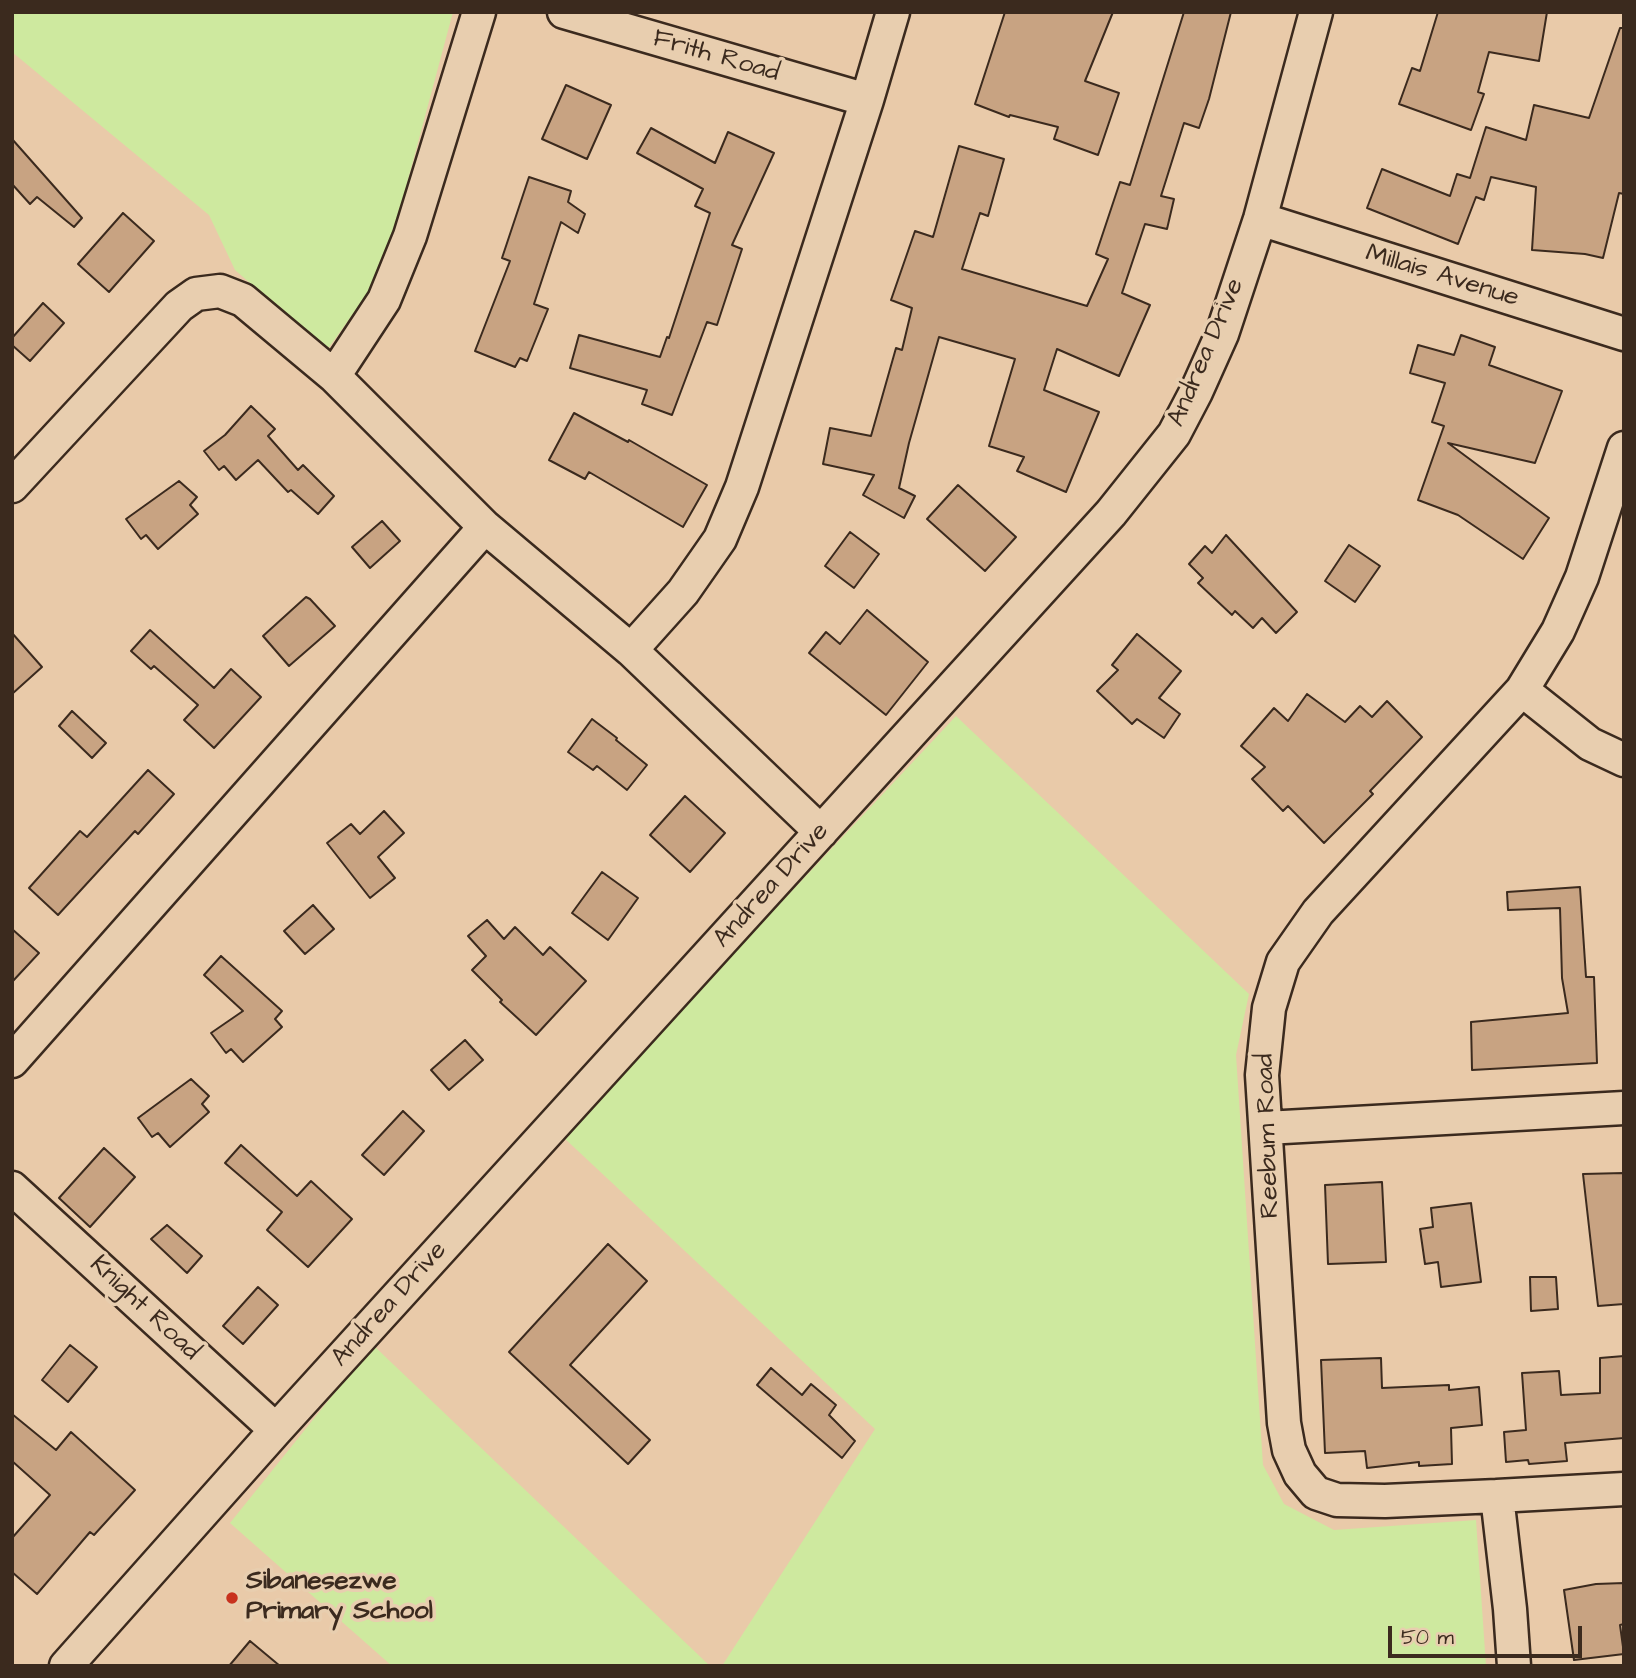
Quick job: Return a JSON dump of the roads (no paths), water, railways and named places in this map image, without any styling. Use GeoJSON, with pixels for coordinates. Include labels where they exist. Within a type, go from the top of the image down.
{"type":"FeatureCollection","features":[{"type":"Feature","properties":{"kind":"street"},"geometry":{"type":"LineString","coordinates":[[334,376],[384,300],[410,236],[479,12]]}},
{"type":"Feature","properties":{"kind":"street","name":"Frith Road"},"geometry":{"type":"LineString","coordinates":[[564,12],[867,100]]}},
{"type":"Feature","properties":{"kind":"street"},"geometry":{"type":"LineString","coordinates":[[631,650],[682,592],[720,539],[729,518],[769,407],[893,12]]}},
{"type":"Feature","properties":{"kind":"street","name":"Andrea Drive"},"geometry":{"type":"LineString","coordinates":[[66,1666],[276,1430],[1111,513],[1174,435],[1222,334],[1260,219],[1316,12]]}},
{"type":"Feature","properties":{"kind":"street","name":"Millais Avenue"},"geometry":{"type":"LineString","coordinates":[[1260,219],[1624,334]]}},
{"type":"Feature","properties":{"kind":"street"},"geometry":{"type":"LineString","coordinates":[[12,486],[179,306],[196,295],[220,291],[243,300],[334,376],[485,527],[631,650],[821,832]]}},
{"type":"Feature","properties":{"kind":"street","name":"Reebum Road"},"geometry":{"type":"LineString","coordinates":[[1624,448],[1581,577],[1558,631],[1522,690],[1318,912],[1283,962],[1269,1008],[1262,1075],[1284,1423],[1289,1450],[1300,1474],[1316,1493],[1337,1500],[1385,1500],[1624,1489]]}},
{"type":"Feature","properties":{"kind":"street"},"geometry":{"type":"LineString","coordinates":[[12,1061],[485,527]]}},
{"type":"Feature","properties":{"kind":"street"},"geometry":{"type":"LineString","coordinates":[[1522,690],[1590,744],[1624,760]]}},
{"type":"Feature","properties":{"kind":"street"},"geometry":{"type":"LineString","coordinates":[[1266,1128],[1624,1108]]}},
{"type":"Feature","properties":{"kind":"street","name":"Knight Road"},"geometry":{"type":"LineString","coordinates":[[12,1188],[276,1430]]}},
{"type":"Feature","properties":{"kind":"street"},"geometry":{"type":"LineString","coordinates":[[1497,1496],[1514,1666]]}},
{"type":"Feature","properties":{"kind":"place","name":"Sibanesezwe Primary School"},"geometry":{"type":"Point","coordinates":[232,1598]}}]}
